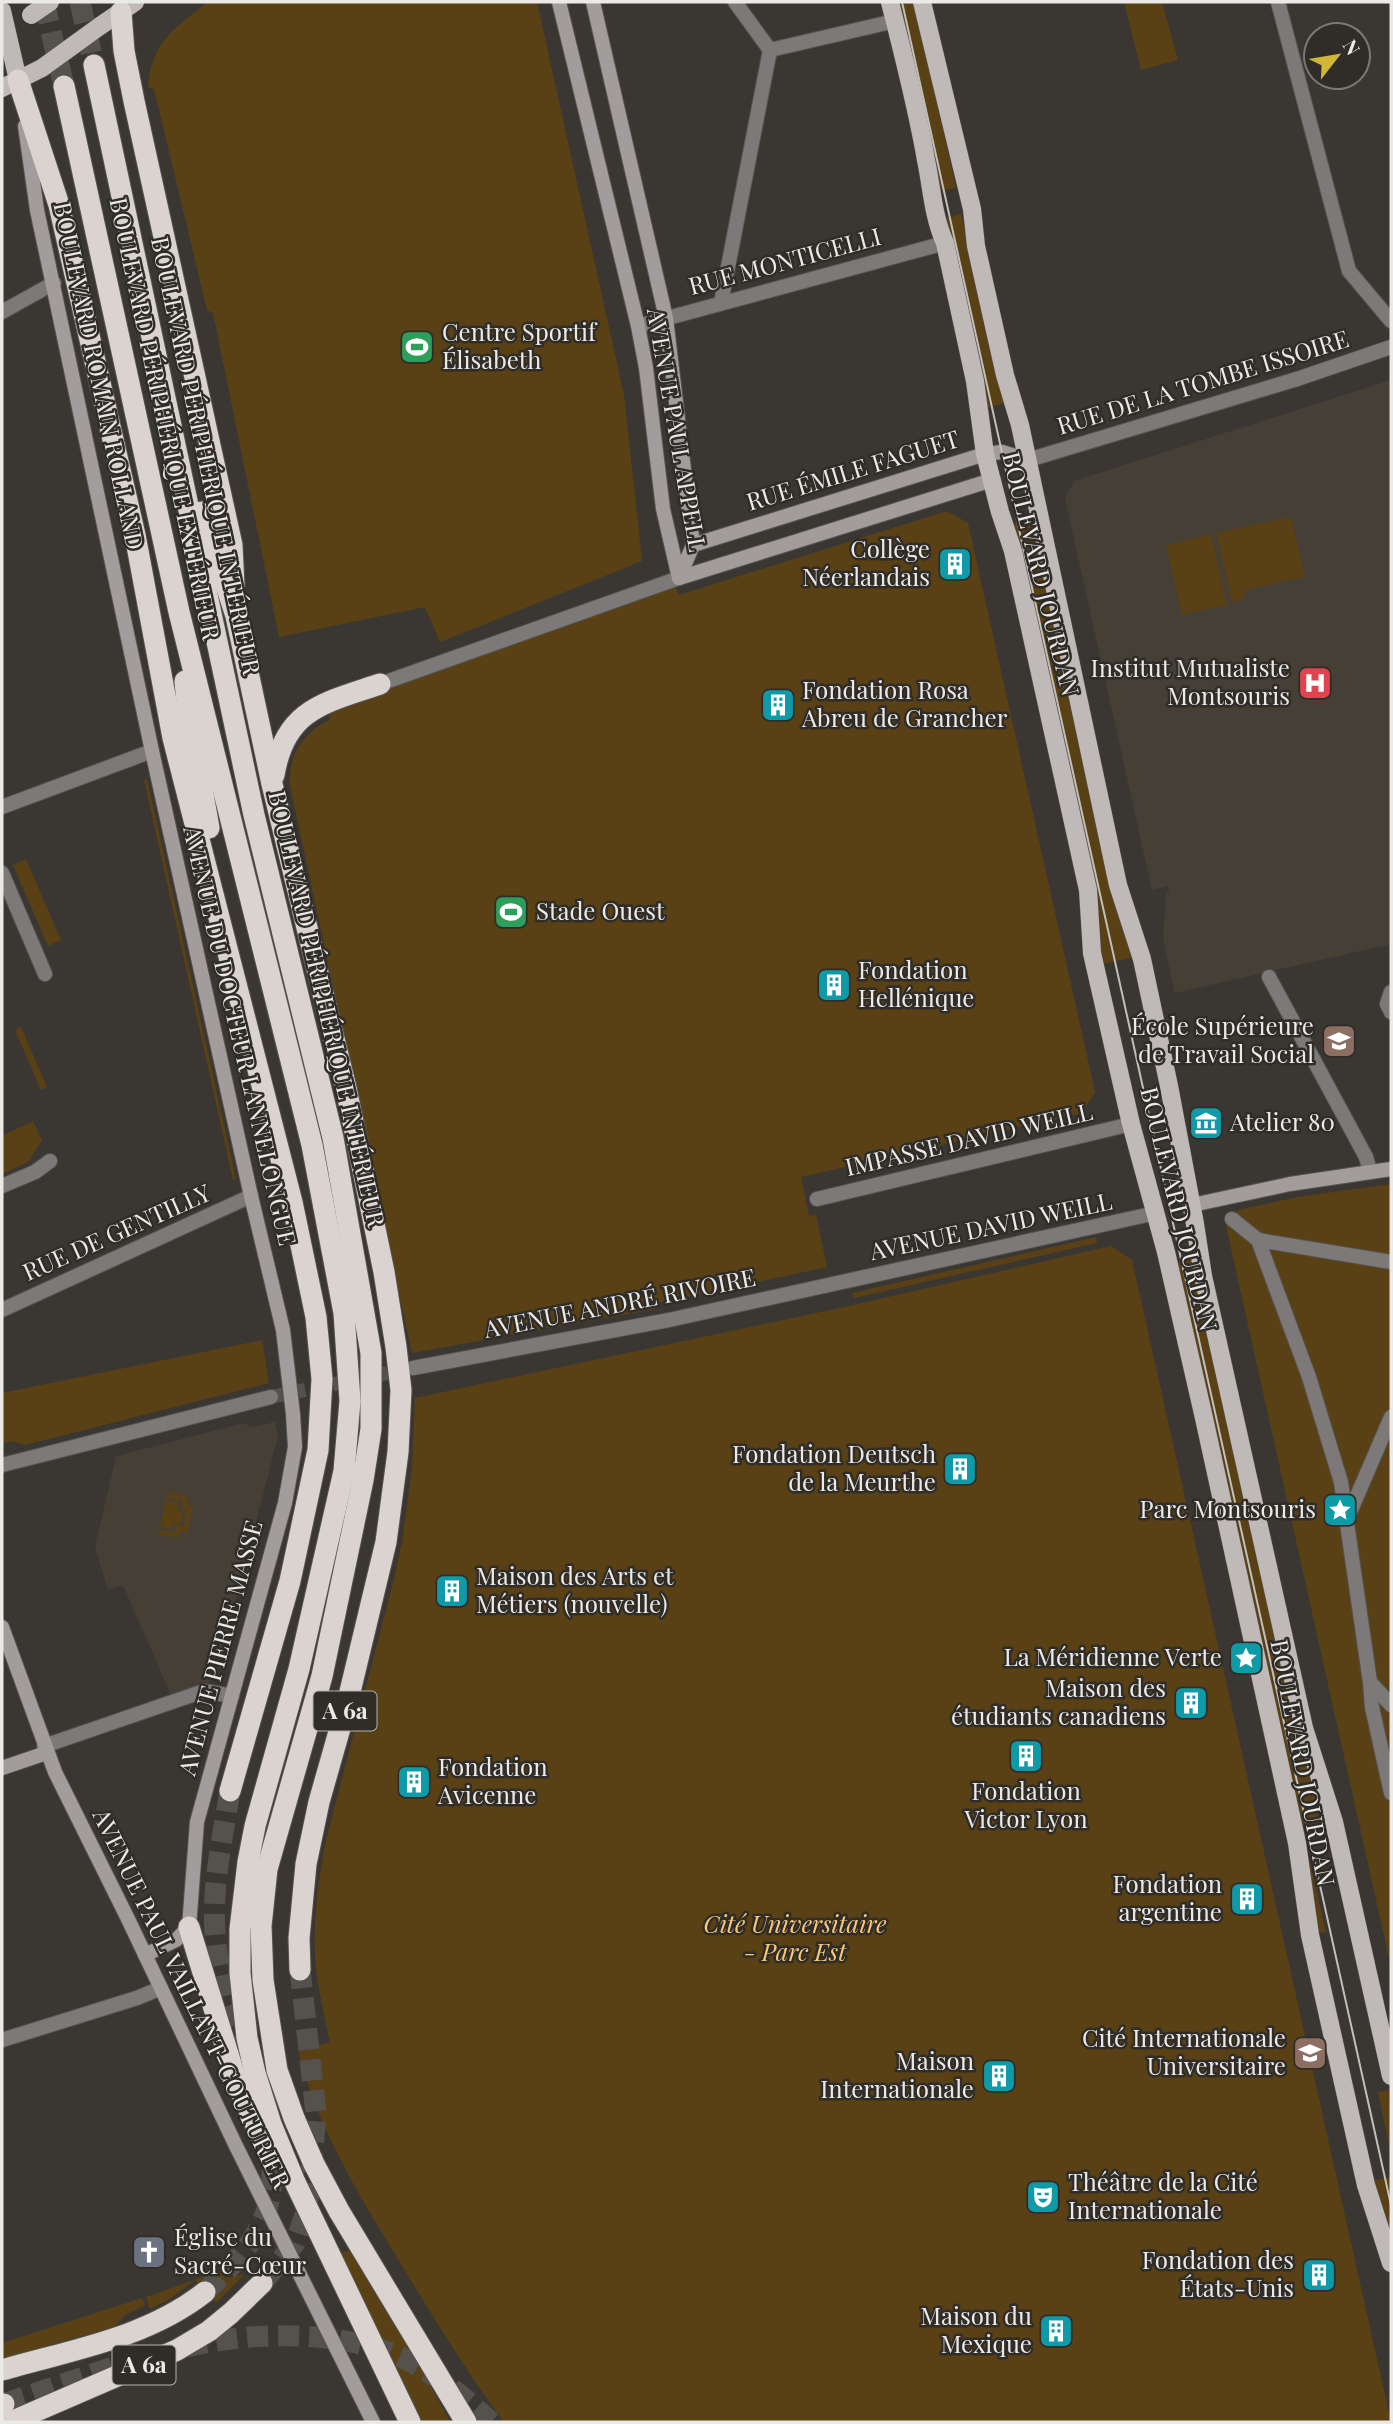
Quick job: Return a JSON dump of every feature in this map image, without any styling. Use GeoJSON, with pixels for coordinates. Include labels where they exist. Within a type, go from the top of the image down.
{"type":"FeatureCollection","features":[{"type":"Feature","properties":{"kind":"highway"},"geometry":{"type":"LineString","coordinates":[[126,5],[124,51],[232,545],[236,616]]}},
{"type":"Feature","properties":{"kind":"highway","name":"BOULEVARD PÉRIPHÉRIQUE INTÉRIEUR"},"geometry":{"type":"LineString","coordinates":[[94,65],[254,815],[333,1138],[371,1353],[371,1429],[363,1480],[321,1676],[267,1869],[261,1926],[263,1980],[277,2070],[314,2164],[339,2211],[466,2422]]}},
{"type":"Feature","properties":{"kind":"highway"},"geometry":{"type":"LineString","coordinates":[[10,84],[59,205],[135,535],[173,738],[292,1202],[316,1317],[322,1379],[318,1450],[286,1593],[230,1791]]}},
{"type":"Feature","properties":{"kind":"highway","name":"BOULEVARD PÉRIPHÉRIQUE EXTÉRIEUR"},"geometry":{"type":"LineString","coordinates":[[64,86],[179,612],[312,1145],[345,1324],[350,1401],[344,1471],[299,1669],[255,1826],[248,1862],[240,1940],[240,1972],[247,2038],[255,2073],[285,2158],[330,2258],[410,2422]]}},
{"type":"Feature","properties":{"kind":"highway"},"geometry":{"type":"LineString","coordinates":[[170,414],[236,616],[272,784]]}},
{"type":"Feature","properties":{"kind":"highway"},"geometry":{"type":"LineString","coordinates":[[179,612],[187,703],[239,1000]]}},
{"type":"Feature","properties":{"kind":"highway"},"geometry":{"type":"LineString","coordinates":[[272,784],[277,758],[286,734],[293,726],[327,702],[380,684]]}},
{"type":"Feature","properties":{"kind":"highway","name":"A 6a"},"geometry":{"type":"LineString","coordinates":[[272,784],[369,1192],[401,1390],[398,1452],[386,1542],[376,1591],[319,1802],[306,1864],[299,1938],[300,1970]]}},
{"type":"Feature","properties":{"kind":"highway"},"geometry":{"type":"LineString","coordinates":[[189,1927],[237,2083],[309,2242],[330,2258]]}},
{"type":"Feature","properties":{"kind":"highway","name":"A 6a"},"geometry":{"type":"LineString","coordinates":[[6,2410],[177,2350],[216,2325],[262,2283]]}},
{"type":"Feature","properties":{"kind":"highway","name":"A 6a"},"geometry":{"type":"LineString","coordinates":[[2,2370],[145,2328],[176,2313],[205,2292]]}},
{"type":"Feature","properties":{"kind":"main road"},"geometry":{"type":"LineString","coordinates":[[4,35],[50,2]]}},
{"type":"Feature","properties":{"kind":"main road","name":"AVENUE PAUL APPELL"},"geometry":{"type":"LineString","coordinates":[[559,2],[638,326],[646,368],[663,509],[679,578]]}},
{"type":"Feature","properties":{"kind":"main road","name":"AVENUE PAUL APPELL"},"geometry":{"type":"LineString","coordinates":[[593,2],[666,318],[693,545],[679,578]]}},
{"type":"Feature","properties":{"kind":"main road","name":"BOULEVARD JOURDAN"},"geometry":{"type":"LineString","coordinates":[[891,2],[927,161],[931,198],[945,243],[975,381],[985,454],[1013,551],[1080,852],[1088,890],[1092,953],[1131,1124],[1156,1213],[1207,1430],[1295,1832],[1310,1935],[1346,2099],[1366,2185],[1391,2263]]}},
{"type":"Feature","properties":{"kind":"main road","name":"BOULEVARD JOURDAN"},"geometry":{"type":"LineString","coordinates":[[922,2],[972,209],[976,246],[1005,375],[1028,460],[1118,885],[1142,959],[1192,1205],[1203,1276],[1304,1728],[1335,1828],[1391,2076]]}},
{"type":"Feature","properties":{"kind":"main road"},"geometry":{"type":"LineString","coordinates":[[10,84],[42,68],[126,5]]}},
{"type":"Feature","properties":{"kind":"main road","name":"BOULEVARD ROMAIN ROLLAND"},"geometry":{"type":"LineString","coordinates":[[2,10],[10,84],[152,751]]}},
{"type":"Feature","properties":{"kind":"main road","name":"RUE ÉMILE FAGUET"},"geometry":{"type":"LineString","coordinates":[[693,545],[985,454],[1002,452],[1028,460]]}},
{"type":"Feature","properties":{"kind":"main road","name":"RUE ÉMILE FAGUET"},"geometry":{"type":"LineString","coordinates":[[679,578],[992,480]]}},
{"type":"Feature","properties":{"kind":"main road","name":"AVENUE DU DOCTEUR LANNELONGUE"},"geometry":{"type":"LineString","coordinates":[[152,751],[283,1330]]}},
{"type":"Feature","properties":{"kind":"main road"},"geometry":{"type":"LineString","coordinates":[[1192,1205],[1290,1184],[1391,1169]]}},
{"type":"Feature","properties":{"kind":"main road","name":"AVENUE PIERRE MASSE"},"geometry":{"type":"LineString","coordinates":[[189,1927],[197,1822],[285,1503],[295,1447],[283,1330]]}},
{"type":"Feature","properties":{"kind":"main road","name":"AVENUE PAUL VAILLANT-COUTURIER"},"geometry":{"type":"LineString","coordinates":[[2,1627],[45,1750],[373,2422]]}},
{"type":"Feature","properties":{"kind":"main road"},"geometry":{"type":"LineString","coordinates":[[2,1768],[45,1750]]}},
{"type":"Feature","properties":{"kind":"main road"},"geometry":{"type":"LineString","coordinates":[[145,1955],[176,1940],[189,1927]]}},
{"type":"Feature","properties":{"kind":"street"},"geometry":{"type":"LineString","coordinates":[[722,303],[770,50],[735,2]]}},
{"type":"Feature","properties":{"kind":"street"},"geometry":{"type":"LineString","coordinates":[[1278,2],[1349,271],[1391,321]]}},
{"type":"Feature","properties":{"kind":"street"},"geometry":{"type":"LineString","coordinates":[[770,50],[895,21]]}},
{"type":"Feature","properties":{"kind":"street","name":"RUE MONTICELLI"},"geometry":{"type":"LineString","coordinates":[[638,326],[945,243]]}},
{"type":"Feature","properties":{"kind":"street"},"geometry":{"type":"LineString","coordinates":[[2,312],[54,283]]}},
{"type":"Feature","properties":{"kind":"street","name":"RUE DE LA TOMBE ISSOIRE"},"geometry":{"type":"LineString","coordinates":[[1028,460],[1262,390],[1391,347]]}},
{"type":"Feature","properties":{"kind":"street"},"geometry":{"type":"LineString","coordinates":[[380,684],[679,578]]}},
{"type":"Feature","properties":{"kind":"street"},"geometry":{"type":"LineString","coordinates":[[2,807],[152,751]]}},
{"type":"Feature","properties":{"kind":"street"},"geometry":{"type":"LineString","coordinates":[[2,873],[45,974]]}},
{"type":"Feature","properties":{"kind":"street"},"geometry":{"type":"LineString","coordinates":[[1269,977],[1366,1157],[1370,1171]]}},
{"type":"Feature","properties":{"kind":"street"},"geometry":{"type":"LineString","coordinates":[[1391,992],[1387,1004],[1391,1012]]}},
{"type":"Feature","properties":{"kind":"street","name":"IMPASSE DAVID WEILL"},"geometry":{"type":"LineString","coordinates":[[817,1199],[1131,1124]]}},
{"type":"Feature","properties":{"kind":"street"},"geometry":{"type":"LineString","coordinates":[[2,1185],[35,1172],[50,1161]]}},
{"type":"Feature","properties":{"kind":"street","name":"RUE DE GENTILLY"},"geometry":{"type":"LineString","coordinates":[[2,1310],[251,1196]]}},
{"type":"Feature","properties":{"kind":"street","name":"AVENUE DAVID WEILL"},"geometry":{"type":"LineString","coordinates":[[836,1284],[1156,1213]]}},
{"type":"Feature","properties":{"kind":"street"},"geometry":{"type":"LineString","coordinates":[[1232,1219],[1258,1240],[1391,1262]]}},
{"type":"Feature","properties":{"kind":"street"},"geometry":{"type":"LineString","coordinates":[[1258,1240],[1309,1377],[1341,1482],[1348,1517],[1372,1707],[1391,1793]]}},
{"type":"Feature","properties":{"kind":"street","name":"AVENUE ANDRÉ RIVOIRE"},"geometry":{"type":"LineString","coordinates":[[413,1368],[669,1320],[836,1284]]}},
{"type":"Feature","properties":{"kind":"street"},"geometry":{"type":"LineString","coordinates":[[2,1465],[271,1397]]}},
{"type":"Feature","properties":{"kind":"street"},"geometry":{"type":"LineString","coordinates":[[1348,1517],[1391,1417]]}},
{"type":"Feature","properties":{"kind":"street"},"geometry":{"type":"LineString","coordinates":[[1370,1682],[1391,1705]]}},
{"type":"Feature","properties":{"kind":"street"},"geometry":{"type":"LineString","coordinates":[[45,1750],[204,1691],[232,1696]]}},
{"type":"Feature","properties":{"kind":"street"},"geometry":{"type":"LineString","coordinates":[[2,2039],[161,1989]]}},
{"type":"Feature","properties":{"kind":"shaded area"},"geometry":{"type":"Polygon","coordinates":[[[1391,380],[1391,944],[1175,993],[1163,939],[1168,886],[1152,890],[1065,498],[1074,481],[1391,380]]]}},
{"type":"Feature","properties":{"kind":"shaded area"},"geometry":{"type":"Polygon","coordinates":[[[275,1422],[278,1436],[216,1678],[173,1700],[123,1585],[108,1590],[95,1547],[116,1456],[244,1423],[251,1427],[275,1422]]]}},
{"type":"Feature","properties":{"kind":"green space","name":"Centre Sportif Élisabeth"},"geometry":{"type":"Polygon","coordinates":[[[208,2],[537,2],[624,395],[642,561],[440,642],[425,607],[279,637],[213,313],[207,310],[154,89],[148,87],[154,58],[167,37],[208,2]]]}},
{"type":"Feature","properties":{"kind":"green space"},"geometry":{"type":"Polygon","coordinates":[[[897,2],[915,2],[956,188],[939,191],[897,2]]]}},
{"type":"Feature","properties":{"kind":"green space"},"geometry":{"type":"Polygon","coordinates":[[[1124,2],[1162,2],[1178,60],[1141,70],[1124,2]]]}},
{"type":"Feature","properties":{"kind":"green space"},"geometry":{"type":"Polygon","coordinates":[[[961,214],[1004,403],[987,408],[946,218],[961,214]]]}},
{"type":"Feature","properties":{"kind":"green space"},"geometry":{"type":"Polygon","coordinates":[[[947,511],[968,523],[1095,1092],[1082,1113],[801,1177],[809,1216],[816,1215],[827,1267],[655,1304],[655,1309],[412,1353],[290,786],[291,764],[299,746],[312,731],[330,720],[328,711],[671,587],[676,588],[679,595],[947,511]]]}},
{"type":"Feature","properties":{"kind":"green space"},"geometry":{"type":"Polygon","coordinates":[[[1289,517],[1289,520],[1292,520],[1305,577],[1245,590],[1244,599],[1232,602],[1216,533],[1289,517]]]}},
{"type":"Feature","properties":{"kind":"green space"},"geometry":{"type":"Polygon","coordinates":[[[1032,519],[1135,957],[1102,964],[1096,903],[1013,524],[1032,519]]]}},
{"type":"Feature","properties":{"kind":"green space"},"geometry":{"type":"Polygon","coordinates":[[[1211,534],[1227,605],[1182,615],[1166,545],[1211,534]]]}},
{"type":"Feature","properties":{"kind":"green space"},"geometry":{"type":"Polygon","coordinates":[[[147,779],[236,1179],[233,1180],[144,780],[147,779]]]}},
{"type":"Feature","properties":{"kind":"green space"},"geometry":{"type":"Polygon","coordinates":[[[26,859],[61,940],[48,946],[13,865],[26,859]]]}},
{"type":"Feature","properties":{"kind":"green space"},"geometry":{"type":"Polygon","coordinates":[[[21,1027],[47,1087],[41,1090],[15,1030],[21,1027]]]}},
{"type":"Feature","properties":{"kind":"green space"},"geometry":{"type":"Polygon","coordinates":[[[33,1121],[42,1140],[28,1162],[2,1174],[2,1136],[33,1121]]]}},
{"type":"Feature","properties":{"kind":"green space","name":"Parc Montsouris"},"geometry":{"type":"Polygon","coordinates":[[[1391,1184],[1391,1967],[1226,1226],[1238,1210],[1298,1197],[1391,1184]]]}},
{"type":"Feature","properties":{"kind":"green space"},"geometry":{"type":"Polygon","coordinates":[[[1096,1237],[1097,1243],[854,1298],[852,1293],[1096,1237]]]}},
{"type":"Feature","properties":{"kind":"green space","name":"Cité Universitaire - Parc Est"},"geometry":{"type":"Polygon","coordinates":[[[1111,1246],[1132,1260],[1391,2422],[504,2422],[448,2340],[352,2182],[315,2104],[298,2049],[330,2043],[316,1969],[315,1920],[318,1888],[326,1840],[402,1542],[412,1468],[415,1398],[849,1306],[1111,1246]]]}},
{"type":"Feature","properties":{"kind":"green space"},"geometry":{"type":"Polygon","coordinates":[[[1192,1259],[1328,1817],[1318,1820],[1319,1830],[1304,1833],[1177,1263],[1192,1259]]]}},
{"type":"Feature","properties":{"kind":"green space"},"geometry":{"type":"Polygon","coordinates":[[[262,1340],[269,1383],[25,1445],[11,1441],[2,1444],[2,1393],[262,1340]]]}},
{"type":"Feature","properties":{"kind":"green space"},"geometry":{"type":"Polygon","coordinates":[[[169,1492],[188,1497],[186,1504],[193,1506],[187,1533],[180,1531],[178,1538],[158,1534],[159,1530],[174,1533],[176,1526],[184,1527],[187,1509],[181,1508],[182,1500],[167,1497],[169,1492]]]}},
{"type":"Feature","properties":{"kind":"green space"},"geometry":{"type":"Polygon","coordinates":[[[166,1499],[179,1502],[177,1510],[184,1511],[181,1524],[174,1523],[172,1529],[160,1527],[166,1499]]]}},
{"type":"Feature","properties":{"kind":"green space"},"geometry":{"type":"Polygon","coordinates":[[[1307,1850],[1326,1932],[1314,1934],[1307,1850]]]}},
{"type":"Feature","properties":{"kind":"green space"},"geometry":{"type":"Polygon","coordinates":[[[1389,2090],[1391,2154],[1378,2092],[1389,2090]]]}},
{"type":"Feature","properties":{"kind":"green space"},"geometry":{"type":"Polygon","coordinates":[[[1391,2177],[1391,2242],[1370,2181],[1391,2177]]]}},
{"type":"Feature","properties":{"kind":"green space"},"geometry":{"type":"Polygon","coordinates":[[[353,2250],[450,2422],[423,2422],[373,2327],[340,2253],[353,2250]]]}},
{"type":"Feature","properties":{"kind":"green space"},"geometry":{"type":"Polygon","coordinates":[[[222,2270],[225,2278],[245,2274],[216,2303],[195,2280],[170,2299],[150,2309],[146,2297],[222,2270]]]}},
{"type":"Feature","properties":{"kind":"green space"},"geometry":{"type":"Polygon","coordinates":[[[142,2298],[145,2305],[124,2316],[115,2327],[2,2358],[2,2343],[142,2298]]]}},
{"type":"Feature","properties":{"kind":"tunnel"},"geometry":{"type":"LineString","coordinates":[[44,2],[64,86]]}},
{"type":"Feature","properties":{"kind":"tunnel"},"geometry":{"type":"LineString","coordinates":[[80,2],[94,65]]}},
{"type":"Feature","properties":{"kind":"tunnel"},"geometry":{"type":"LineString","coordinates":[[271,1397],[407,1369]]}},
{"type":"Feature","properties":{"kind":"tunnel"},"geometry":{"type":"LineString","coordinates":[[230,1791],[218,1867],[215,1924],[220,1971],[243,2054]]}},
{"type":"Feature","properties":{"kind":"tunnel"},"geometry":{"type":"LineString","coordinates":[[262,2283],[295,2243],[305,2215],[310,2187],[316,2113],[300,1970]]}},
{"type":"Feature","properties":{"kind":"tunnel"},"geometry":{"type":"LineString","coordinates":[[205,2292],[237,2259],[260,2226],[271,2188],[272,2166],[268,2142]]}},
{"type":"Feature","properties":{"kind":"tunnel"},"geometry":{"type":"LineString","coordinates":[[186,2347],[269,2336],[328,2338],[356,2343],[384,2351],[420,2367],[452,2388],[491,2422]]}},
{"type":"Feature","properties":{"kind":"tunnel"},"geometry":{"type":"LineString","coordinates":[[4,2404],[134,2360]]}},
{"type":"Feature","properties":{"kind":"tram line"},"geometry":{"type":"LineString","coordinates":[[902,2],[1391,2205]]}},
{"type":"Feature","properties":{"kind":"place","name":"Centre Sportif Élisabeth"},"geometry":{"type":"Point","coordinates":[417,347]}},
{"type":"Feature","properties":{"kind":"place","name":"Collège Néerlandais"},"geometry":{"type":"Point","coordinates":[955,564]}},
{"type":"Feature","properties":{"kind":"place","name":"Institut Mutualiste Montsouris"},"geometry":{"type":"Point","coordinates":[1315,683]}},
{"type":"Feature","properties":{"kind":"place","name":"Fondation Rosa Abreu de Grancher"},"geometry":{"type":"Point","coordinates":[778,705]}},
{"type":"Feature","properties":{"kind":"place","name":"Stade Ouest"},"geometry":{"type":"Point","coordinates":[511,912]}},
{"type":"Feature","properties":{"kind":"place","name":"Fondation Hellénique"},"geometry":{"type":"Point","coordinates":[834,985]}},
{"type":"Feature","properties":{"kind":"place","name":"École Supérieure de Travail Social"},"geometry":{"type":"Point","coordinates":[1339,1041]}},
{"type":"Feature","properties":{"kind":"place","name":"Atelier 80"},"geometry":{"type":"Point","coordinates":[1206,1123]}},
{"type":"Feature","properties":{"kind":"place","name":"Fondation Deutsch de la Meurthe"},"geometry":{"type":"Point","coordinates":[960,1469]}},
{"type":"Feature","properties":{"kind":"place","name":"Parc Montsouris"},"geometry":{"type":"Point","coordinates":[1340,1510]}},
{"type":"Feature","properties":{"kind":"place","name":"Maison des Arts et Métiers (nouvelle)"},"geometry":{"type":"Point","coordinates":[452,1591]}},
{"type":"Feature","properties":{"kind":"place","name":"La Méridienne Verte"},"geometry":{"type":"Point","coordinates":[1246,1658]}},
{"type":"Feature","properties":{"kind":"place","name":"Maison des étudiants canadiens"},"geometry":{"type":"Point","coordinates":[1191,1703]}},
{"type":"Feature","properties":{"kind":"place","name":"Fondation Victor Lyon"},"geometry":{"type":"Point","coordinates":[1026,1756]}},
{"type":"Feature","properties":{"kind":"place","name":"Fondation Avicenne"},"geometry":{"type":"Point","coordinates":[414,1782]}},
{"type":"Feature","properties":{"kind":"place","name":"Fondation argentine"},"geometry":{"type":"Point","coordinates":[1247,1899]}},
{"type":"Feature","properties":{"kind":"place","name":"Cité Internationale Universitaire"},"geometry":{"type":"Point","coordinates":[1310,2053]}},
{"type":"Feature","properties":{"kind":"place","name":"Maison Internationale"},"geometry":{"type":"Point","coordinates":[999,2076]}},
{"type":"Feature","properties":{"kind":"place","name":"Théâtre de la Cité Internationale"},"geometry":{"type":"Point","coordinates":[1043,2197]}},
{"type":"Feature","properties":{"kind":"place","name":"Église du Sacré-Cœur"},"geometry":{"type":"Point","coordinates":[149,2252]}},
{"type":"Feature","properties":{"kind":"place","name":"Fondation des États-Unis"},"geometry":{"type":"Point","coordinates":[1319,2275]}},
{"type":"Feature","properties":{"kind":"place","name":"Maison du Mexique"},"geometry":{"type":"Point","coordinates":[1056,2331]}}]}
